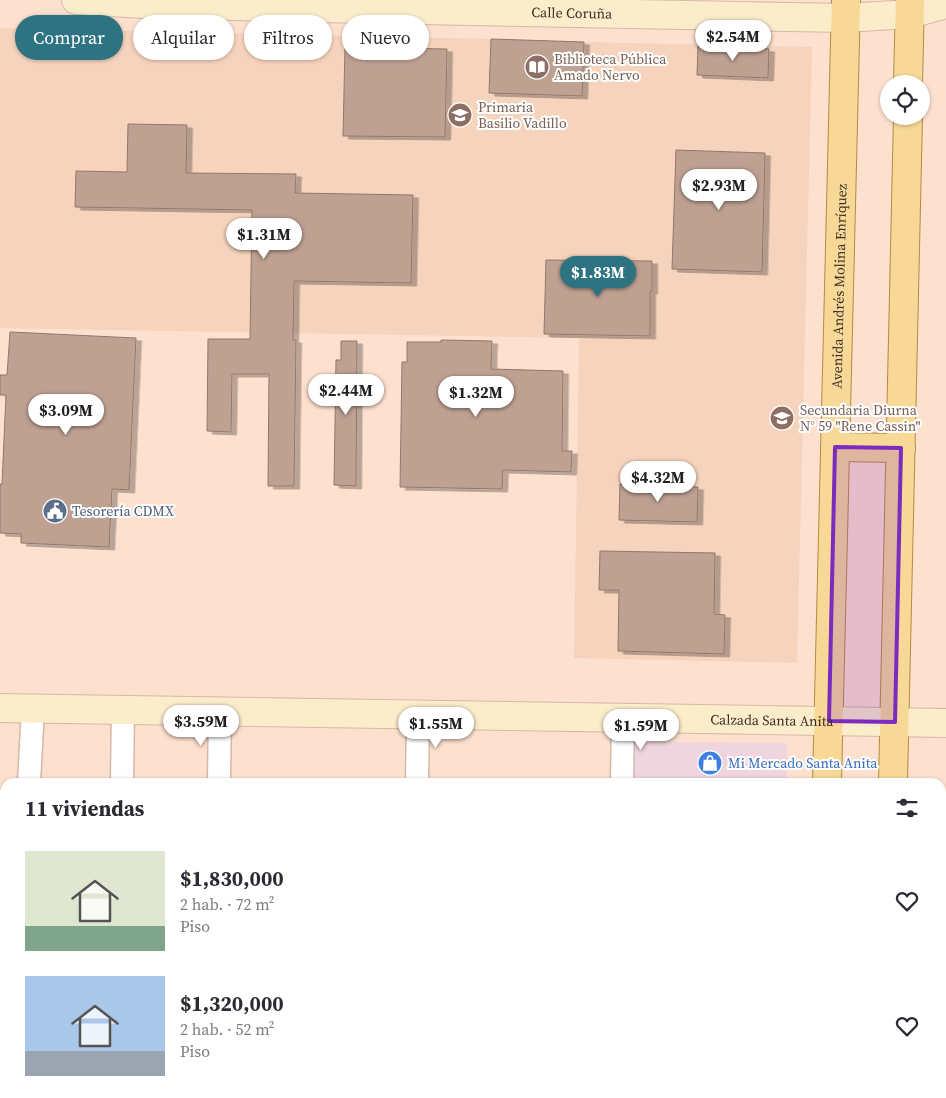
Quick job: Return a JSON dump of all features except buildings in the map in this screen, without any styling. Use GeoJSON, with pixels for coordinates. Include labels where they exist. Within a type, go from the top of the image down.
{"type":"FeatureCollection","features":[{"type":"Feature","properties":{"kind":"main road"},"geometry":{"type":"LineString","coordinates":[[908,75],[910,7]]}},
{"type":"Feature","properties":{"kind":"main road","name":"Avenida Andrés Molina Enríquez"},"geometry":{"type":"LineString","coordinates":[[827,778],[846,9]]}},
{"type":"Feature","properties":{"kind":"main road"},"geometry":{"type":"LineString","coordinates":[[893,778],[908,125]]}},
{"type":"Feature","properties":{"kind":"main road"},"geometry":{"type":"LineString","coordinates":[[835,447],[901,448]]}},
{"type":"Feature","properties":{"kind":"street","name":"Calle Coruña"},"geometry":{"type":"LineString","coordinates":[[76,0],[144,4],[326,9],[846,9],[946,4]]}},
{"type":"Feature","properties":{"kind":"street","name":"Calzada Santa Anita"},"geometry":{"type":"LineString","coordinates":[[0,708],[946,723]]}},
{"type":"Feature","properties":{"kind":"street"},"geometry":{"type":"LineString","coordinates":[[28,778],[33,709]]}},
{"type":"Feature","properties":{"kind":"street"},"geometry":{"type":"LineString","coordinates":[[122,778],[123,710]]}},
{"type":"Feature","properties":{"kind":"street"},"geometry":{"type":"LineString","coordinates":[[218,778],[220,712]]}},
{"type":"Feature","properties":{"kind":"street"},"geometry":{"type":"LineString","coordinates":[[417,778],[418,715]]}},
{"type":"Feature","properties":{"kind":"street"},"geometry":{"type":"LineString","coordinates":[[622,778],[623,718]]}},
{"type":"Feature","properties":{"kind":"highlighted area"},"geometry":{"type":"Polygon","coordinates":[[[835,447],[901,448],[895,722],[829,721],[835,447]]]}},
{"type":"Feature","properties":{"kind":"shaded area"},"geometry":{"type":"Polygon","coordinates":[[[0,28],[15,28],[15,60],[123,60],[123,31],[133,31],[133,60],[234,60],[234,33],[244,33],[244,60],[332,60],[332,35],[342,36],[342,60],[429,60],[429,38],[491,39],[489,93],[582,96],[584,42],[812,47],[797,663],[574,658],[579,338],[0,328],[0,28]]]}},
{"type":"Feature","properties":{"kind":"shaded area","name":"Mi Mercado Santa Anita"},"geometry":{"type":"Polygon","coordinates":[[[634,742],[787,743],[787,778],[632,778],[634,742]]]}},
{"type":"Feature","properties":{"kind":"place","name":"Biblioteca Pública Amado Nervo"},"geometry":{"type":"Point","coordinates":[537,67]}},
{"type":"Feature","properties":{"kind":"place","name":"Primaria Basilio Vadillo"},"geometry":{"type":"Point","coordinates":[460,115]}},
{"type":"Feature","properties":{"kind":"place","name":"Secundaria Diurna N° 59 \"Rene Cassin\""},"geometry":{"type":"Point","coordinates":[782,418]}},
{"type":"Feature","properties":{"kind":"place","name":"Tesorería CDMX"},"geometry":{"type":"Point","coordinates":[55,511]}},
{"type":"Feature","properties":{"kind":"place","name":"Mi Mercado Santa Anita"},"geometry":{"type":"Point","coordinates":[710,763]}}]}
